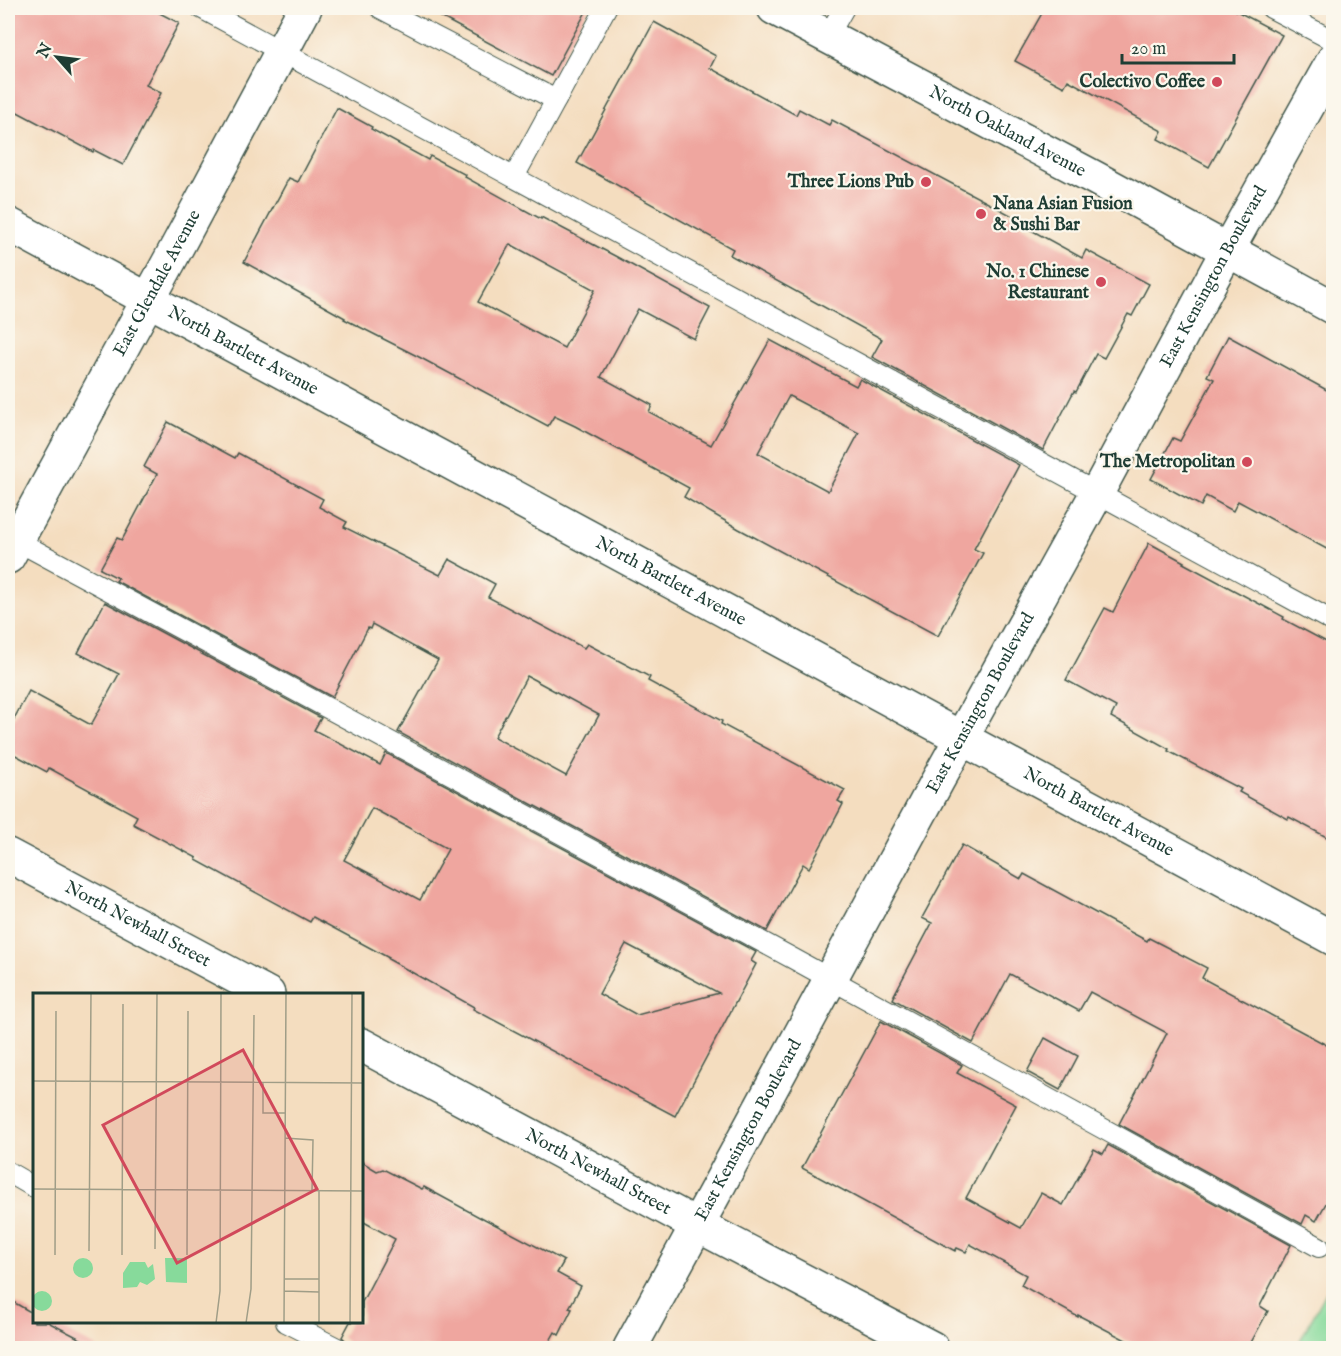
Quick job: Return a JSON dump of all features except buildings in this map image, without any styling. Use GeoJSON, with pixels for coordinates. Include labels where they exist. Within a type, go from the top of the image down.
{"type":"FeatureCollection","features":[{"type":"Feature","properties":{"kind":"street","name":"East Glendale Avenue"},"geometry":{"type":"LineString","coordinates":[[10,544],[148,299],[305,8]]}},
{"type":"Feature","properties":{"kind":"street","name":"North Oakland Avenue"},"geometry":{"type":"LineString","coordinates":[[774,8],[1334,308]]}},
{"type":"Feature","properties":{"kind":"street","name":"East Kensington Boulevard"},"geometry":{"type":"LineString","coordinates":[[630,1348],[960,738],[1334,59]]}},
{"type":"Feature","properties":{"kind":"street","name":"North Bartlett Avenue"},"geometry":{"type":"LineString","coordinates":[[8,224],[1334,939]]}},
{"type":"Feature","properties":{"kind":"street","name":"North Newhall Street"},"geometry":{"type":"LineString","coordinates":[[8,855],[266,993]]}},
{"type":"Feature","properties":{"kind":"street","name":"North Newhall Street"},"geometry":{"type":"LineString","coordinates":[[363,1046],[932,1348]]}},
{"type":"Feature","properties":{"kind":"lane"},"geometry":{"type":"LineString","coordinates":[[201,8],[1334,622]]}},
{"type":"Feature","properties":{"kind":"lane"},"geometry":{"type":"LineString","coordinates":[[380,8],[556,100]]}},
{"type":"Feature","properties":{"kind":"lane"},"geometry":{"type":"LineString","coordinates":[[514,177],[606,8]]}},
{"type":"Feature","properties":{"kind":"lane"},"geometry":{"type":"LineString","coordinates":[[828,36],[844,8]]}},
{"type":"Feature","properties":{"kind":"lane"},"geometry":{"type":"LineString","coordinates":[[1271,8],[1334,41]]}},
{"type":"Feature","properties":{"kind":"lane"},"geometry":{"type":"LineString","coordinates":[[10,544],[830,979],[1319,1247]]}},
{"type":"Feature","properties":{"kind":"lane"},"geometry":{"type":"LineString","coordinates":[[8,1172],[33,1186]]}},
{"type":"Feature","properties":{"kind":"lane"},"geometry":{"type":"LineString","coordinates":[[288,1323],[337,1348]]}},
{"type":"Feature","properties":{"kind":"green space"},"geometry":{"type":"Polygon","coordinates":[[[1333,1280],[1333,1348],[1296,1348],[1333,1280]]]}},
{"type":"Feature","properties":{"kind":"place","name":"Colectivo Coffee"},"geometry":{"type":"Point","coordinates":[1217,82]}},
{"type":"Feature","properties":{"kind":"place","name":"Three Lions Pub"},"geometry":{"type":"Point","coordinates":[926,182]}},
{"type":"Feature","properties":{"kind":"place","name":"Nana Asian Fusion & Sushi Bar"},"geometry":{"type":"Point","coordinates":[981,214]}},
{"type":"Feature","properties":{"kind":"place","name":"No. 1 Chinese Restaurant"},"geometry":{"type":"Point","coordinates":[1101,282]}},
{"type":"Feature","properties":{"kind":"place","name":"The Metropolitan"},"geometry":{"type":"Point","coordinates":[1247,462]}}]}
